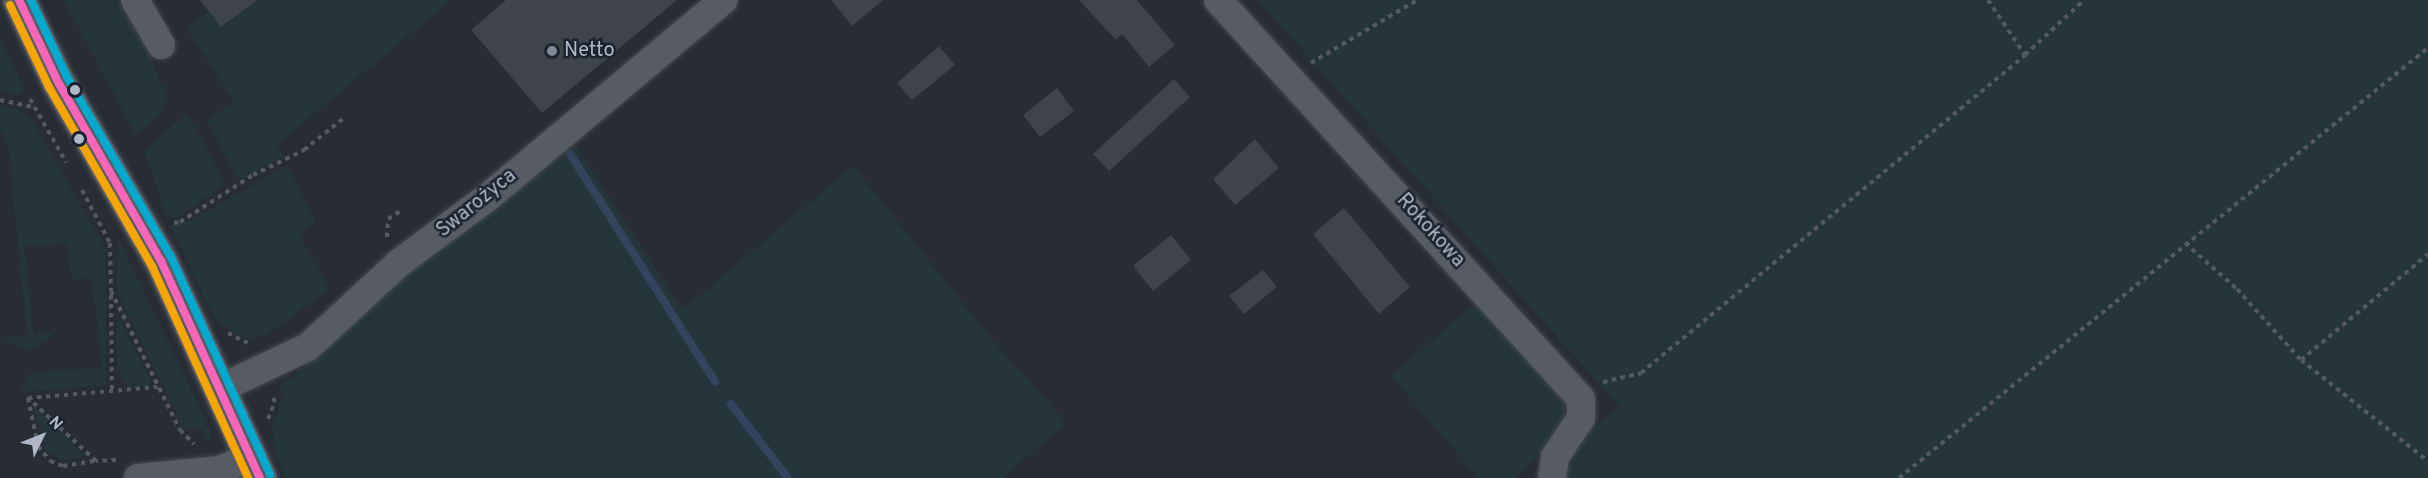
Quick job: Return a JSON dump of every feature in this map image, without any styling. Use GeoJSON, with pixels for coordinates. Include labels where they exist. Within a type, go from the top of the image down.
{"type":"FeatureCollection","features":[{"type":"Feature","properties":{"kind":"main road"},"geometry":{"type":"LineString","coordinates":[[19,0],[58,82],[161,261],[255,467]]}},
{"type":"Feature","properties":{"kind":"street"},"geometry":{"type":"LineString","coordinates":[[135,0],[161,45]]}},
{"type":"Feature","properties":{"kind":"street","name":"Swarożyca"},"geometry":{"type":"LineString","coordinates":[[219,389],[308,347],[399,263],[423,247],[724,0]]}},
{"type":"Feature","properties":{"kind":"street","name":"Rokokowa"},"geometry":{"type":"LineString","coordinates":[[1218,0],[1290,76],[1573,389],[1584,407],[1581,418],[1545,476]]}},
{"type":"Feature","properties":{"kind":"street"},"geometry":{"type":"LineString","coordinates":[[129,469],[220,470],[255,467]]}},
{"type":"Feature","properties":{"kind":"path"},"geometry":{"type":"LineString","coordinates":[[1290,76],[1417,0]]}},
{"type":"Feature","properties":{"kind":"path"},"geometry":{"type":"LineString","coordinates":[[1988,0],[2025,55]]}},
{"type":"Feature","properties":{"kind":"path"},"geometry":{"type":"LineString","coordinates":[[1573,389],[1641,373],[2025,55],[2084,0]]}},
{"type":"Feature","properties":{"kind":"path"},"geometry":{"type":"LineString","coordinates":[[1899,478],[2185,243],[2428,48]]}},
{"type":"Feature","properties":{"kind":"path"},"geometry":{"type":"LineString","coordinates":[[27,89],[33,107],[70,169]]}},
{"type":"Feature","properties":{"kind":"path"},"geometry":{"type":"LineString","coordinates":[[0,100],[33,107]]}},
{"type":"Feature","properties":{"kind":"path"},"geometry":{"type":"LineString","coordinates":[[168,220],[180,222],[253,176],[304,150],[345,117]]}},
{"type":"Feature","properties":{"kind":"path"},"geometry":{"type":"LineString","coordinates":[[76,179],[110,243],[112,391]]}},
{"type":"Feature","properties":{"kind":"path"},"geometry":{"type":"LineString","coordinates":[[2185,243],[2237,289],[2301,360],[2428,461]]}},
{"type":"Feature","properties":{"kind":"path"},"geometry":{"type":"LineString","coordinates":[[2301,360],[2428,254]]}},
{"type":"Feature","properties":{"kind":"path"},"geometry":{"type":"LineString","coordinates":[[111,291],[180,430],[200,448]]}},
{"type":"Feature","properties":{"kind":"path"},"geometry":{"type":"LineString","coordinates":[[28,398],[158,387]]}},
{"type":"Feature","properties":{"kind":"path"},"geometry":{"type":"LineString","coordinates":[[28,398],[38,446],[50,461],[63,466],[96,461],[129,469]]}},
{"type":"Feature","properties":{"kind":"path"},"geometry":{"type":"LineString","coordinates":[[28,398],[96,461]]}},
{"type":"Feature","properties":{"kind":"path"},"geometry":{"type":"LineString","coordinates":[[190,449],[193,442]]}},
{"type":"Feature","properties":{"kind":"shaded area"},"geometry":{"type":"Polygon","coordinates":[[[64,0],[116,0],[150,55],[167,100],[162,112],[136,135],[64,0]]]}},
{"type":"Feature","properties":{"kind":"shaded area"},"geometry":{"type":"Polygon","coordinates":[[[233,0],[451,0],[277,144],[283,157],[239,180],[207,121],[234,101],[187,29],[209,11],[222,27],[242,11],[233,0]]]}},
{"type":"Feature","properties":{"kind":"shaded area"},"geometry":{"type":"Polygon","coordinates":[[[1258,0],[2428,0],[2428,478],[1560,478],[1571,445],[1620,407],[1258,0]]]}},
{"type":"Feature","properties":{"kind":"shaded area"},"geometry":{"type":"Polygon","coordinates":[[[0,37],[24,89],[18,95],[0,92],[0,37]]]}},
{"type":"Feature","properties":{"kind":"shaded area"},"geometry":{"type":"Polygon","coordinates":[[[0,105],[17,109],[30,118],[106,250],[106,385],[20,392],[29,374],[102,367],[92,278],[73,280],[66,243],[24,246],[34,335],[52,332],[51,337],[29,351],[7,342],[5,337],[27,335],[8,143],[0,130],[0,105]]]}},
{"type":"Feature","properties":{"kind":"shaded area"},"geometry":{"type":"Polygon","coordinates":[[[187,113],[225,184],[175,219],[167,214],[144,152],[187,113]]]}},
{"type":"Feature","properties":{"kind":"shaded area"},"geometry":{"type":"Polygon","coordinates":[[[573,141],[683,310],[853,166],[994,342],[1066,423],[1002,478],[286,478],[276,457],[272,428],[284,395],[278,388],[333,343],[401,278],[573,141]]]}},
{"type":"Feature","properties":{"kind":"shaded area"},"geometry":{"type":"Polygon","coordinates":[[[287,165],[315,221],[298,233],[329,289],[263,337],[260,334],[253,340],[235,334],[212,315],[171,225],[190,221],[287,165]]]}},
{"type":"Feature","properties":{"kind":"shaded area"},"geometry":{"type":"Polygon","coordinates":[[[118,238],[193,394],[210,432],[210,443],[202,429],[183,427],[117,292],[118,238]]]}},
{"type":"Feature","properties":{"kind":"shaded area"},"geometry":{"type":"Polygon","coordinates":[[[1479,300],[1566,396],[1564,417],[1551,445],[1514,478],[1479,478],[1391,376],[1479,300]]]}},
{"type":"Feature","properties":{"kind":"shaded area"},"geometry":{"type":"Polygon","coordinates":[[[117,314],[151,382],[148,386],[128,387],[117,368],[117,314]]]}},
{"type":"Feature","properties":{"kind":"shaded area"},"geometry":{"type":"Polygon","coordinates":[[[33,406],[86,456],[61,460],[46,451],[33,406]]]}},
{"type":"Feature","properties":{"kind":"building"},"geometry":{"type":"Polygon","coordinates":[[[200,0],[257,0],[221,27],[200,0]]]}},
{"type":"Feature","properties":{"kind":"building","name":"Netto"},"geometry":{"type":"Polygon","coordinates":[[[506,0],[677,0],[542,113],[471,30],[506,0]]]}},
{"type":"Feature","properties":{"kind":"building"},"geometry":{"type":"Polygon","coordinates":[[[831,0],[883,0],[852,26],[831,0]]]}},
{"type":"Feature","properties":{"kind":"building"},"geometry":{"type":"Polygon","coordinates":[[[1079,0],[1137,0],[1175,45],[1149,67],[1122,34],[1116,40],[1079,0]]]}},
{"type":"Feature","properties":{"kind":"building"},"geometry":{"type":"Polygon","coordinates":[[[939,46],[955,65],[912,100],[897,83],[939,46]]]}},
{"type":"Feature","properties":{"kind":"building"},"geometry":{"type":"Polygon","coordinates":[[[1174,79],[1190,97],[1109,171],[1093,154],[1174,79]]]}},
{"type":"Feature","properties":{"kind":"building"},"geometry":{"type":"Polygon","coordinates":[[[1057,88],[1074,111],[1040,137],[1023,115],[1057,88]]]}},
{"type":"Feature","properties":{"kind":"building"},"geometry":{"type":"Polygon","coordinates":[[[1255,139],[1279,168],[1235,205],[1213,179],[1255,139]]]}},
{"type":"Feature","properties":{"kind":"building"},"geometry":{"type":"Polygon","coordinates":[[[1344,208],[1410,287],[1379,314],[1313,234],[1344,208]]]}},
{"type":"Feature","properties":{"kind":"building"},"geometry":{"type":"Polygon","coordinates":[[[1171,235],[1191,260],[1153,291],[1133,266],[1171,235]]]}},
{"type":"Feature","properties":{"kind":"building"},"geometry":{"type":"Polygon","coordinates":[[[1263,270],[1277,287],[1244,314],[1229,296],[1263,270]]]}},
{"type":"Feature","properties":{"kind":"waterway"},"geometry":{"type":"LineString","coordinates":[[570,154],[715,382]]}},
{"type":"Feature","properties":{"kind":"waterway"},"geometry":{"type":"LineString","coordinates":[[731,404],[788,478]]}},
{"type":"Feature","properties":{"kind":"transit line"},"geometry":{"type":"LineString","coordinates":[[19,0],[58,82],[161,261],[260,478]]}},
{"type":"Feature","properties":{"kind":"transit line"},"geometry":{"type":"LineString","coordinates":[[31,0],[67,77],[171,257],[270,474]]}},
{"type":"Feature","properties":{"kind":"transit line"},"geometry":{"type":"LineString","coordinates":[[10,5],[49,87],[152,266],[248,478]]}},
{"type":"Feature","properties":{"kind":"place","name":"Netto"},"geometry":{"type":"Point","coordinates":[552,51]}}]}
